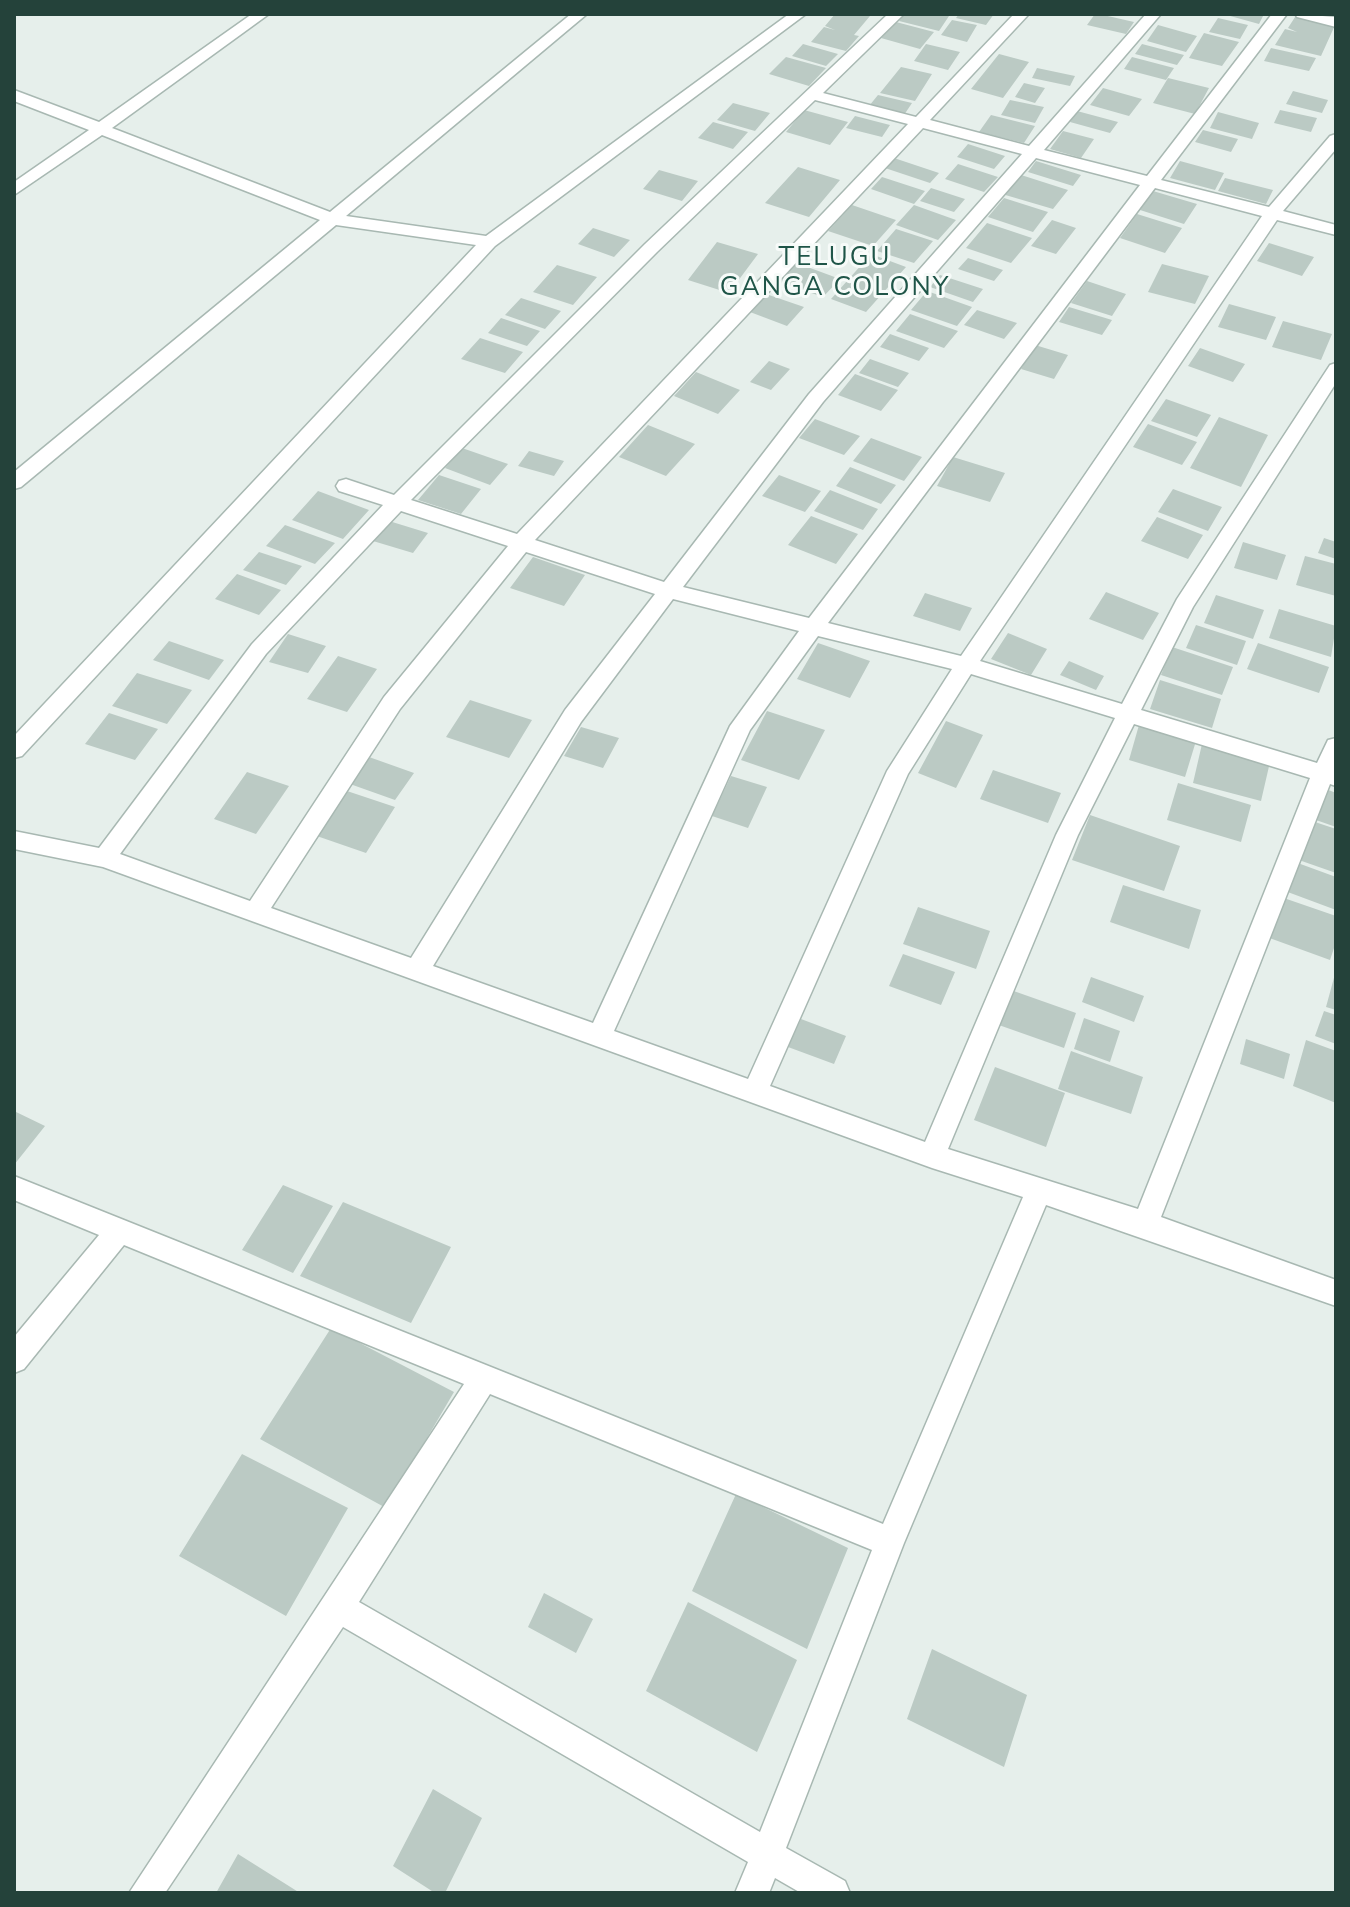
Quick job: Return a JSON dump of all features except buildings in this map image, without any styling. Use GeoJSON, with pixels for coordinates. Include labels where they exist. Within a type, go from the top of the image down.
{"type":"FeatureCollection","features":[{"type":"Feature","properties":{"kind":"street"},"geometry":{"type":"LineString","coordinates":[[14,190],[262,14]]}},
{"type":"Feature","properties":{"kind":"street"},"geometry":{"type":"LineString","coordinates":[[14,482],[580,14]]}},
{"type":"Feature","properties":{"kind":"street"},"geometry":{"type":"LineString","coordinates":[[14,750],[489,242],[799,14]]}},
{"type":"Feature","properties":{"kind":"street"},"geometry":{"type":"LineString","coordinates":[[104,858],[259,649],[397,503],[651,248],[897,14]]}},
{"type":"Feature","properties":{"kind":"street"},"geometry":{"type":"LineString","coordinates":[[254,914],[392,703],[523,541],[1022,14]]}},
{"type":"Feature","properties":{"kind":"street"},"geometry":{"type":"LineString","coordinates":[[416,972],[573,716],[816,398],[1154,14]]}},
{"type":"Feature","properties":{"kind":"street"},"geometry":{"type":"LineString","coordinates":[[599,1037],[741,726],[1149,183],[1280,14]]}},
{"type":"Feature","properties":{"kind":"street"},"geometry":{"type":"LineString","coordinates":[[1302,14],[1336,22]]}},
{"type":"Feature","properties":{"kind":"street"},"geometry":{"type":"LineString","coordinates":[[14,95],[332,219],[489,242]]}},
{"type":"Feature","properties":{"kind":"street"},"geometry":{"type":"LineString","coordinates":[[813,95],[1336,230]]}},
{"type":"Feature","properties":{"kind":"street"},"geometry":{"type":"LineString","coordinates":[[755,1092],[898,771],[966,665],[1272,214],[1336,139]]}},
{"type":"Feature","properties":{"kind":"street"},"geometry":{"type":"LineString","coordinates":[[932,1156],[1067,835],[1184,604],[1336,369]]}},
{"type":"Feature","properties":{"kind":"street"},"geometry":{"type":"LineString","coordinates":[[346,486],[523,541],[669,591],[966,665],[1330,775]]}},
{"type":"Feature","properties":{"kind":"street"},"geometry":{"type":"LineString","coordinates":[[1145,1224],[1330,775],[1336,746]]}},
{"type":"Feature","properties":{"kind":"street"},"geometry":{"type":"LineString","coordinates":[[14,840],[104,858],[932,1156],[1334,1285]]}},
{"type":"Feature","properties":{"kind":"street"},"geometry":{"type":"LineString","coordinates":[[14,1188],[890,1542]]}},
{"type":"Feature","properties":{"kind":"street"},"geometry":{"type":"LineString","coordinates":[[752,1893],[890,1542],[1039,1190]]}},
{"type":"Feature","properties":{"kind":"street"},"geometry":{"type":"LineString","coordinates":[[14,1359],[119,1231]]}},
{"type":"Feature","properties":{"kind":"street"},"geometry":{"type":"LineString","coordinates":[[146,1893],[338,1607],[484,1378]]}},
{"type":"Feature","properties":{"kind":"street"},"geometry":{"type":"LineString","coordinates":[[338,1607],[833,1893]]}},
{"type":"Feature","properties":{"kind":"district","name":"TELUGU GANGA COLONY"},"geometry":{"type":"Point","coordinates":[835,274]}}]}
